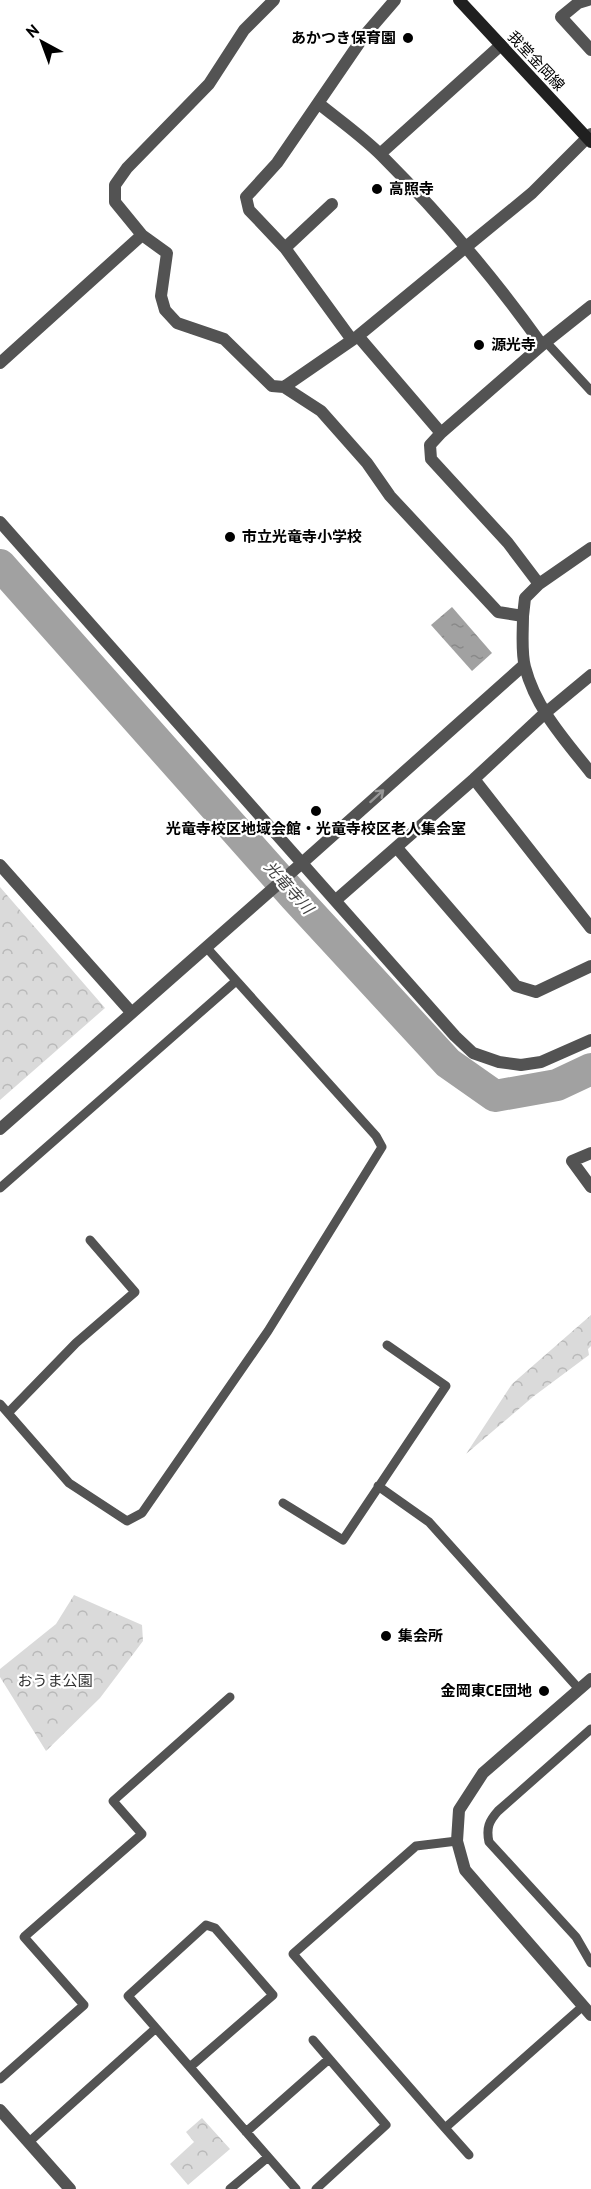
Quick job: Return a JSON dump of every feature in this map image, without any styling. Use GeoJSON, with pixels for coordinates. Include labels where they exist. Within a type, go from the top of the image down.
{"type":"FeatureCollection","features":[{"type":"Feature","properties":{"kind":"main road","name":"我堂金岡線"},"geometry":{"type":"LineString","coordinates":[[459,0],[590,137]]}},
{"type":"Feature","properties":{"kind":"street"},"geometry":{"type":"LineString","coordinates":[[274,0],[244,30],[209,84],[127,168],[115,184],[115,202],[142,236],[167,253],[161,296],[165,310],[177,323],[224,339],[272,386],[284,387],[321,411],[367,463],[390,496],[498,612],[523,616]]}},
{"type":"Feature","properties":{"kind":"street"},"geometry":{"type":"LineString","coordinates":[[396,0],[364,36],[278,163],[246,197],[249,210],[285,248],[355,338],[441,433]]}},
{"type":"Feature","properties":{"kind":"street"},"geometry":{"type":"LineString","coordinates":[[588,0],[578,3],[561,16],[591,50]]}},
{"type":"Feature","properties":{"kind":"street"},"geometry":{"type":"LineString","coordinates":[[380,154],[501,45]]}},
{"type":"Feature","properties":{"kind":"street"},"geometry":{"type":"LineString","coordinates":[[318,103],[380,154],[466,247],[544,343]]}},
{"type":"Feature","properties":{"kind":"street"},"geometry":{"type":"LineString","coordinates":[[284,387],[355,338],[532,193],[590,137]]}},
{"type":"Feature","properties":{"kind":"street"},"geometry":{"type":"LineString","coordinates":[[285,248],[332,204]]}},
{"type":"Feature","properties":{"kind":"street"},"geometry":{"type":"LineString","coordinates":[[0,363],[142,236]]}},
{"type":"Feature","properties":{"kind":"street"},"geometry":{"type":"LineString","coordinates":[[539,584],[508,543],[431,459],[430,445],[544,343],[591,306]]}},
{"type":"Feature","properties":{"kind":"street"},"geometry":{"type":"LineString","coordinates":[[0,522],[455,1036],[473,1053],[499,1062],[521,1065],[542,1062],[591,1040]]}},
{"type":"Feature","properties":{"kind":"street"},"geometry":{"type":"LineString","coordinates":[[591,548],[539,584],[525,597],[523,616],[524,665],[536,699],[544,714],[591,773]]}},
{"type":"Feature","properties":{"kind":"street"},"geometry":{"type":"LineString","coordinates":[[0,1129],[524,665]]}},
{"type":"Feature","properties":{"kind":"street"},"geometry":{"type":"LineString","coordinates":[[336,900],[397,848],[544,714],[591,675]]}},
{"type":"Feature","properties":{"kind":"street"},"geometry":{"type":"LineString","coordinates":[[474,779],[591,928]]}},
{"type":"Feature","properties":{"kind":"street"},"geometry":{"type":"LineString","coordinates":[[397,848],[516,986],[536,992],[591,966]]}},
{"type":"Feature","properties":{"kind":"street"},"geometry":{"type":"LineString","coordinates":[[0,865],[131,1012]]}},
{"type":"Feature","properties":{"kind":"street"},"geometry":{"type":"LineString","coordinates":[[591,1153],[572,1161],[591,1187]]}},
{"type":"Feature","properties":{"kind":"street"},"geometry":{"type":"LineString","coordinates":[[587,2010],[465,1870],[457,1842],[459,1810],[483,1773],[591,1679]]}},
{"type":"Feature","properties":{"kind":"street"},"geometry":{"type":"LineString","coordinates":[[0,2110],[70,2189]]}},
{"type":"Feature","properties":{"kind":"lane"},"geometry":{"type":"LineString","coordinates":[[544,343],[591,391]]}},
{"type":"Feature","properties":{"kind":"lane"},"geometry":{"type":"LineString","coordinates":[[0,1404],[69,1483],[127,1521],[142,1513],[268,1331],[382,1148],[376,1137],[206,947]]}},
{"type":"Feature","properties":{"kind":"lane"},"geometry":{"type":"LineString","coordinates":[[0,1188],[236,981]]}},
{"type":"Feature","properties":{"kind":"lane"},"geometry":{"type":"LineString","coordinates":[[8,1413],[76,1343],[135,1292],[90,1240]]}},
{"type":"Feature","properties":{"kind":"lane"},"geometry":{"type":"LineString","coordinates":[[283,1503],[343,1540],[446,1386],[387,1345]]}},
{"type":"Feature","properties":{"kind":"lane"},"geometry":{"type":"LineString","coordinates":[[378,1486],[429,1522],[579,1689]]}},
{"type":"Feature","properties":{"kind":"lane"},"geometry":{"type":"LineString","coordinates":[[0,2079],[84,2005],[24,1937],[142,1834],[113,1801],[230,1697]]}},
{"type":"Feature","properties":{"kind":"lane"},"geometry":{"type":"LineString","coordinates":[[591,1729],[498,1811],[487,1830],[489,1842],[576,1937],[591,1963]]}},
{"type":"Feature","properties":{"kind":"lane"},"geometry":{"type":"LineString","coordinates":[[457,1842],[416,1846],[293,1954],[469,2155]]}},
{"type":"Feature","properties":{"kind":"lane"},"geometry":{"type":"LineString","coordinates":[[190,2067],[273,1995],[215,1928],[206,1925],[128,1996],[296,2189]]}},
{"type":"Feature","properties":{"kind":"lane"},"geometry":{"type":"LineString","coordinates":[[445,2128],[587,2010]]}},
{"type":"Feature","properties":{"kind":"lane"},"geometry":{"type":"LineString","coordinates":[[29,2142],[156,2029]]}},
{"type":"Feature","properties":{"kind":"lane"},"geometry":{"type":"LineString","coordinates":[[313,2040],[386,2126],[316,2189]]}},
{"type":"Feature","properties":{"kind":"lane"},"geometry":{"type":"LineString","coordinates":[[246,2132],[329,2059]]}},
{"type":"Feature","properties":{"kind":"lane"},"geometry":{"type":"LineString","coordinates":[[230,2189],[268,2157]]}},
{"type":"Feature","properties":{"kind":"green space"},"geometry":{"type":"Polygon","coordinates":[[[0,887],[105,1008],[0,1100],[0,887]]]}},
{"type":"Feature","properties":{"kind":"green space"},"geometry":{"type":"Polygon","coordinates":[[[591,1315],[589,1355],[534,1396],[466,1454],[512,1384],[591,1315]]]}},
{"type":"Feature","properties":{"kind":"green space","name":"おうま公園"},"geometry":{"type":"Polygon","coordinates":[[[74,1595],[142,1625],[143,1641],[100,1698],[46,1751],[0,1677],[0,1669],[56,1624],[74,1595]]]}},
{"type":"Feature","properties":{"kind":"green space"},"geometry":{"type":"Polygon","coordinates":[[[202,2118],[230,2149],[188,2185],[170,2164],[194,2142],[186,2132],[202,2118]]]}},
{"type":"Feature","properties":{"kind":"water"},"geometry":{"type":"Polygon","coordinates":[[[452,607],[492,653],[472,671],[431,625],[452,607]]]}},
{"type":"Feature","properties":{"kind":"waterway","name":"光竜寺川"},"geometry":{"type":"LineString","coordinates":[[0,565],[295,897],[448,1063],[495,1096],[557,1085],[591,1069]]}},
{"type":"Feature","properties":{"kind":"place","name":"あかつき保育園"},"geometry":{"type":"Point","coordinates":[408,38]}},
{"type":"Feature","properties":{"kind":"place","name":"高照寺"},"geometry":{"type":"Point","coordinates":[377,189]}},
{"type":"Feature","properties":{"kind":"place","name":"源光寺"},"geometry":{"type":"Point","coordinates":[479,345]}},
{"type":"Feature","properties":{"kind":"place","name":"市立光竜寺小学校"},"geometry":{"type":"Point","coordinates":[230,537]}},
{"type":"Feature","properties":{"kind":"place","name":"光竜寺校区地域会館・光竜寺校区老人集会室"},"geometry":{"type":"Point","coordinates":[316,811]}},
{"type":"Feature","properties":{"kind":"place","name":"集会所"},"geometry":{"type":"Point","coordinates":[386,1636]}},
{"type":"Feature","properties":{"kind":"place","name":"金岡東CE団地"},"geometry":{"type":"Point","coordinates":[544,1691]}}]}
